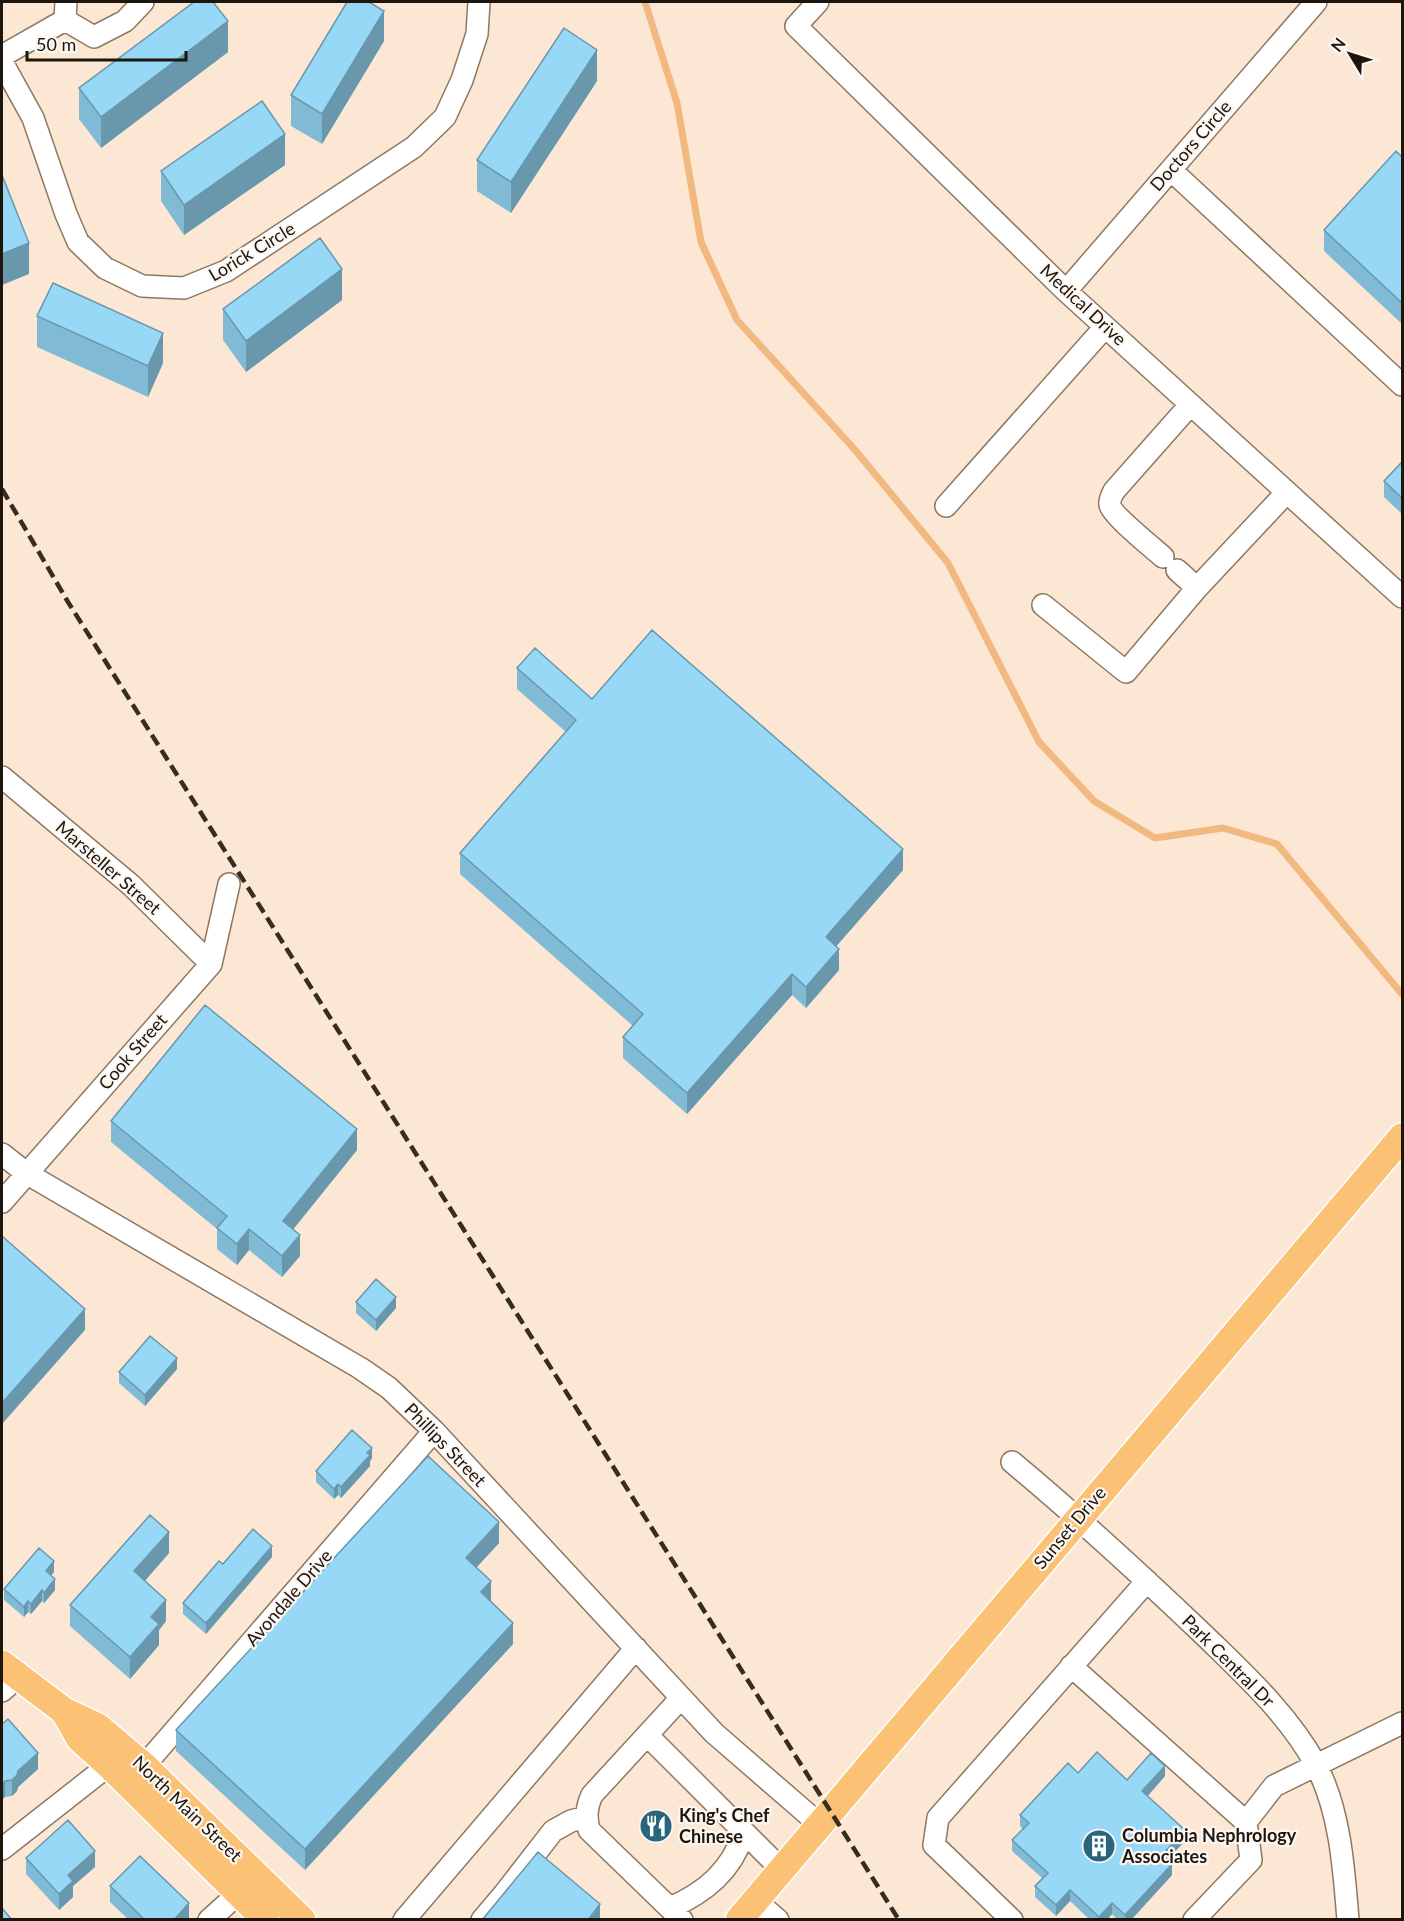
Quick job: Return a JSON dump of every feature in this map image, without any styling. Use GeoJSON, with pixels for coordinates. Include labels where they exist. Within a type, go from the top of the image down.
{"type":"FeatureCollection","features":[{"type":"Feature","properties":{"kind":"main road","name":"Sunset Drive"},"geometry":{"type":"LineString","coordinates":[[747,1910],[1402,1137]]}},
{"type":"Feature","properties":{"kind":"main road","name":"North Main Street"},"geometry":{"type":"LineString","coordinates":[[7,1677],[64,1711],[98,1727],[144,1766],[302,1920]]}},
{"type":"Feature","properties":{"kind":"main road","name":"North Main Street"},"geometry":{"type":"LineString","coordinates":[[64,1711],[80,1739],[266,1920]]}},
{"type":"Feature","properties":{"kind":"street"},"geometry":{"type":"LineString","coordinates":[[2,56],[65,11],[94,37],[125,21],[143,2]]}},
{"type":"Feature","properties":{"kind":"street","name":"Lorick Circle"},"geometry":{"type":"LineString","coordinates":[[2,62],[33,118],[78,242],[105,268],[142,286],[184,288],[226,271],[265,247],[414,147],[437,125],[445,117],[466,68],[477,34],[479,2]]}},
{"type":"Feature","properties":{"kind":"street","name":"Medical Drive"},"geometry":{"type":"LineString","coordinates":[[818,2],[796,26],[1066,291],[1402,597]]}},
{"type":"Feature","properties":{"kind":"street","name":"Doctors Circle"},"geometry":{"type":"LineString","coordinates":[[1066,291],[1316,2]]}},
{"type":"Feature","properties":{"kind":"street"},"geometry":{"type":"LineString","coordinates":[[1171,170],[1402,386]]}},
{"type":"Feature","properties":{"kind":"street"},"geometry":{"type":"LineString","coordinates":[[946,506],[1105,327]]}},
{"type":"Feature","properties":{"kind":"street"},"geometry":{"type":"LineString","coordinates":[[1190,405],[1114,491],[1110,506],[1197,588]]}},
{"type":"Feature","properties":{"kind":"street"},"geometry":{"type":"LineString","coordinates":[[1043,604],[1126,672],[1197,588],[1287,492]]}},
{"type":"Feature","properties":{"kind":"street","name":"Marsteller Street"},"geometry":{"type":"LineString","coordinates":[[2,777],[131,885],[211,963]]}},
{"type":"Feature","properties":{"kind":"street","name":"Cook Street"},"geometry":{"type":"LineString","coordinates":[[2,1202],[211,963],[229,884]]}},
{"type":"Feature","properties":{"kind":"street","name":"Phillips Street"},"geometry":{"type":"LineString","coordinates":[[2,1154],[26,1173],[360,1368],[389,1388],[434,1431],[714,1733],[819,1824]]}},
{"type":"Feature","properties":{"kind":"street","name":"Avondale Drive"},"geometry":{"type":"LineString","coordinates":[[144,1766],[434,1431]]}},
{"type":"Feature","properties":{"kind":"street","name":"Park Central Dr"},"geometry":{"type":"LineString","coordinates":[[1012,1461],[1148,1581],[1237,1668],[1289,1723],[1316,1766],[1331,1806],[1342,1858],[1348,1920]]}},
{"type":"Feature","properties":{"kind":"street"},"geometry":{"type":"LineString","coordinates":[[1012,1920],[934,1845],[938,1818],[1148,1581]]}},
{"type":"Feature","properties":{"kind":"street"},"geometry":{"type":"LineString","coordinates":[[404,1920],[636,1648]]}},
{"type":"Feature","properties":{"kind":"street"},"geometry":{"type":"LineString","coordinates":[[1071,1666],[1246,1822],[1251,1860],[1194,1920]]}},
{"type":"Feature","properties":{"kind":"street"},"geometry":{"type":"LineString","coordinates":[[681,1698],[592,1795],[587,1804],[586,1816],[589,1830],[676,1914],[722,1872],[737,1852],[744,1833]]}},
{"type":"Feature","properties":{"kind":"street"},"geometry":{"type":"LineString","coordinates":[[1246,1822],[1274,1786],[1402,1724]]}},
{"type":"Feature","properties":{"kind":"street"},"geometry":{"type":"LineString","coordinates":[[647,1735],[781,1869]]}},
{"type":"Feature","properties":{"kind":"street"},"geometry":{"type":"LineString","coordinates":[[2,1849],[109,1765]]}},
{"type":"Feature","properties":{"kind":"street"},"geometry":{"type":"LineString","coordinates":[[482,1920],[553,1831],[586,1816]]}},
{"type":"Feature","properties":{"kind":"street"},"geometry":{"type":"LineString","coordinates":[[209,1920],[239,1893]]}},
{"type":"Feature","properties":{"kind":"street"},"geometry":{"type":"LineString","coordinates":[[747,1910],[778,1920]]}},
{"type":"Feature","properties":{"kind":"building"},"geometry":{"type":"Polygon","coordinates":[[[194,2],[213,2],[228,21],[101,117],[79,88],[194,2]]]}},
{"type":"Feature","properties":{"kind":"building"},"geometry":{"type":"Polygon","coordinates":[[[347,2],[369,2],[384,11],[322,114],[291,95],[347,2]]]}},
{"type":"Feature","properties":{"kind":"building"},"geometry":{"type":"Polygon","coordinates":[[[564,28],[597,50],[511,182],[477,160],[564,28]]]}},
{"type":"Feature","properties":{"kind":"building"},"geometry":{"type":"Polygon","coordinates":[[[262,101],[285,134],[184,205],[161,171],[262,101]]]}},
{"type":"Feature","properties":{"kind":"building"},"geometry":{"type":"Polygon","coordinates":[[[1396,151],[1402,157],[1402,303],[1324,230],[1396,151]]]}},
{"type":"Feature","properties":{"kind":"building"},"geometry":{"type":"Polygon","coordinates":[[[2,175],[29,243],[2,254],[2,175]]]}},
{"type":"Feature","properties":{"kind":"building"},"geometry":{"type":"Polygon","coordinates":[[[320,238],[342,269],[246,341],[223,309],[320,238]]]}},
{"type":"Feature","properties":{"kind":"building"},"geometry":{"type":"Polygon","coordinates":[[[53,283],[163,333],[148,366],[37,316],[53,283]]]}},
{"type":"Feature","properties":{"kind":"building"},"geometry":{"type":"Polygon","coordinates":[[[1402,462],[1402,498],[1384,481],[1402,462]]]}},
{"type":"Feature","properties":{"kind":"building"},"geometry":{"type":"Polygon","coordinates":[[[652,630],[903,849],[826,937],[839,949],[806,987],[792,974],[687,1093],[623,1037],[643,1014],[460,853],[576,720],[517,668],[535,648],[592,699],[652,630]]]}},
{"type":"Feature","properties":{"kind":"building"},"geometry":{"type":"Polygon","coordinates":[[[205,1005],[357,1129],[283,1221],[300,1235],[282,1256],[249,1229],[237,1244],[217,1228],[227,1216],[111,1121],[205,1005]]]}},
{"type":"Feature","properties":{"kind":"building"},"geometry":{"type":"Polygon","coordinates":[[[2,1236],[85,1309],[2,1403],[2,1236]]]}},
{"type":"Feature","properties":{"kind":"building"},"geometry":{"type":"Polygon","coordinates":[[[376,1279],[396,1297],[376,1320],[356,1302],[376,1279]]]}},
{"type":"Feature","properties":{"kind":"building"},"geometry":{"type":"Polygon","coordinates":[[[150,1336],[177,1358],[145,1395],[119,1372],[150,1336]]]}},
{"type":"Feature","properties":{"kind":"building"},"geometry":{"type":"Polygon","coordinates":[[[352,1430],[372,1448],[367,1453],[370,1455],[341,1487],[338,1484],[334,1489],[316,1471],[352,1430]]]}},
{"type":"Feature","properties":{"kind":"building"},"geometry":{"type":"Polygon","coordinates":[[[428,1456],[499,1522],[466,1558],[491,1581],[481,1592],[513,1623],[305,1849],[176,1730],[428,1456]]]}},
{"type":"Feature","properties":{"kind":"building"},"geometry":{"type":"Polygon","coordinates":[[[150,1515],[169,1532],[134,1571],[166,1600],[151,1617],[159,1624],[130,1657],[70,1605],[150,1515]]]}},
{"type":"Feature","properties":{"kind":"building"},"geometry":{"type":"Polygon","coordinates":[[[253,1529],[272,1546],[206,1623],[183,1603],[219,1561],[223,1564],[253,1529]]]}},
{"type":"Feature","properties":{"kind":"building"},"geometry":{"type":"Polygon","coordinates":[[[39,1548],[54,1561],[46,1571],[55,1579],[44,1593],[42,1590],[31,1604],[28,1601],[24,1607],[4,1589],[39,1548]]]}},
{"type":"Feature","properties":{"kind":"building"},"geometry":{"type":"Polygon","coordinates":[[[8,1719],[38,1753],[18,1771],[12,1780],[2,1784],[2,1724],[8,1719]]]}},
{"type":"Feature","properties":{"kind":"building","name":"Columbia Nephrology Associates"},"geometry":{"type":"Polygon","coordinates":[[[1097,1752],[1127,1780],[1151,1753],[1165,1766],[1142,1791],[1185,1830],[1162,1855],[1172,1864],[1125,1915],[1112,1903],[1099,1917],[1070,1890],[1056,1905],[1035,1886],[1048,1873],[1012,1840],[1029,1823],[1020,1815],[1068,1763],[1078,1773],[1097,1752]]]}},
{"type":"Feature","properties":{"kind":"building"},"geometry":{"type":"Polygon","coordinates":[[[68,1820],[95,1851],[68,1875],[73,1881],[59,1894],[26,1858],[68,1820]]]}},
{"type":"Feature","properties":{"kind":"building"},"geometry":{"type":"Polygon","coordinates":[[[538,1852],[600,1904],[588,1920],[482,1920],[538,1852]]]}},
{"type":"Feature","properties":{"kind":"building"},"geometry":{"type":"Polygon","coordinates":[[[140,1856],[189,1903],[174,1920],[145,1920],[110,1886],[140,1856]]]}},
{"type":"Feature","properties":{"kind":"building"},"geometry":{"type":"Polygon","coordinates":[[[2,1908],[12,1920],[2,1920],[2,1908]]]}},
{"type":"Feature","properties":{"kind":"waterway"},"geometry":{"type":"LineString","coordinates":[[645,2],[677,103],[701,242],[737,320],[856,451],[948,563],[1039,742],[1094,801],[1155,838],[1223,828],[1277,844],[1402,994]]}},
{"type":"Feature","properties":{"kind":"railway"},"geometry":{"type":"LineString","coordinates":[[2,489],[68,602],[899,1920]]}},
{"type":"Feature","properties":{"kind":"place","name":"King's Chef Chinese"},"geometry":{"type":"Point","coordinates":[656,1826]}},
{"type":"Feature","properties":{"kind":"place","name":"Columbia Nephrology Associates"},"geometry":{"type":"Point","coordinates":[1099,1846]}}]}
